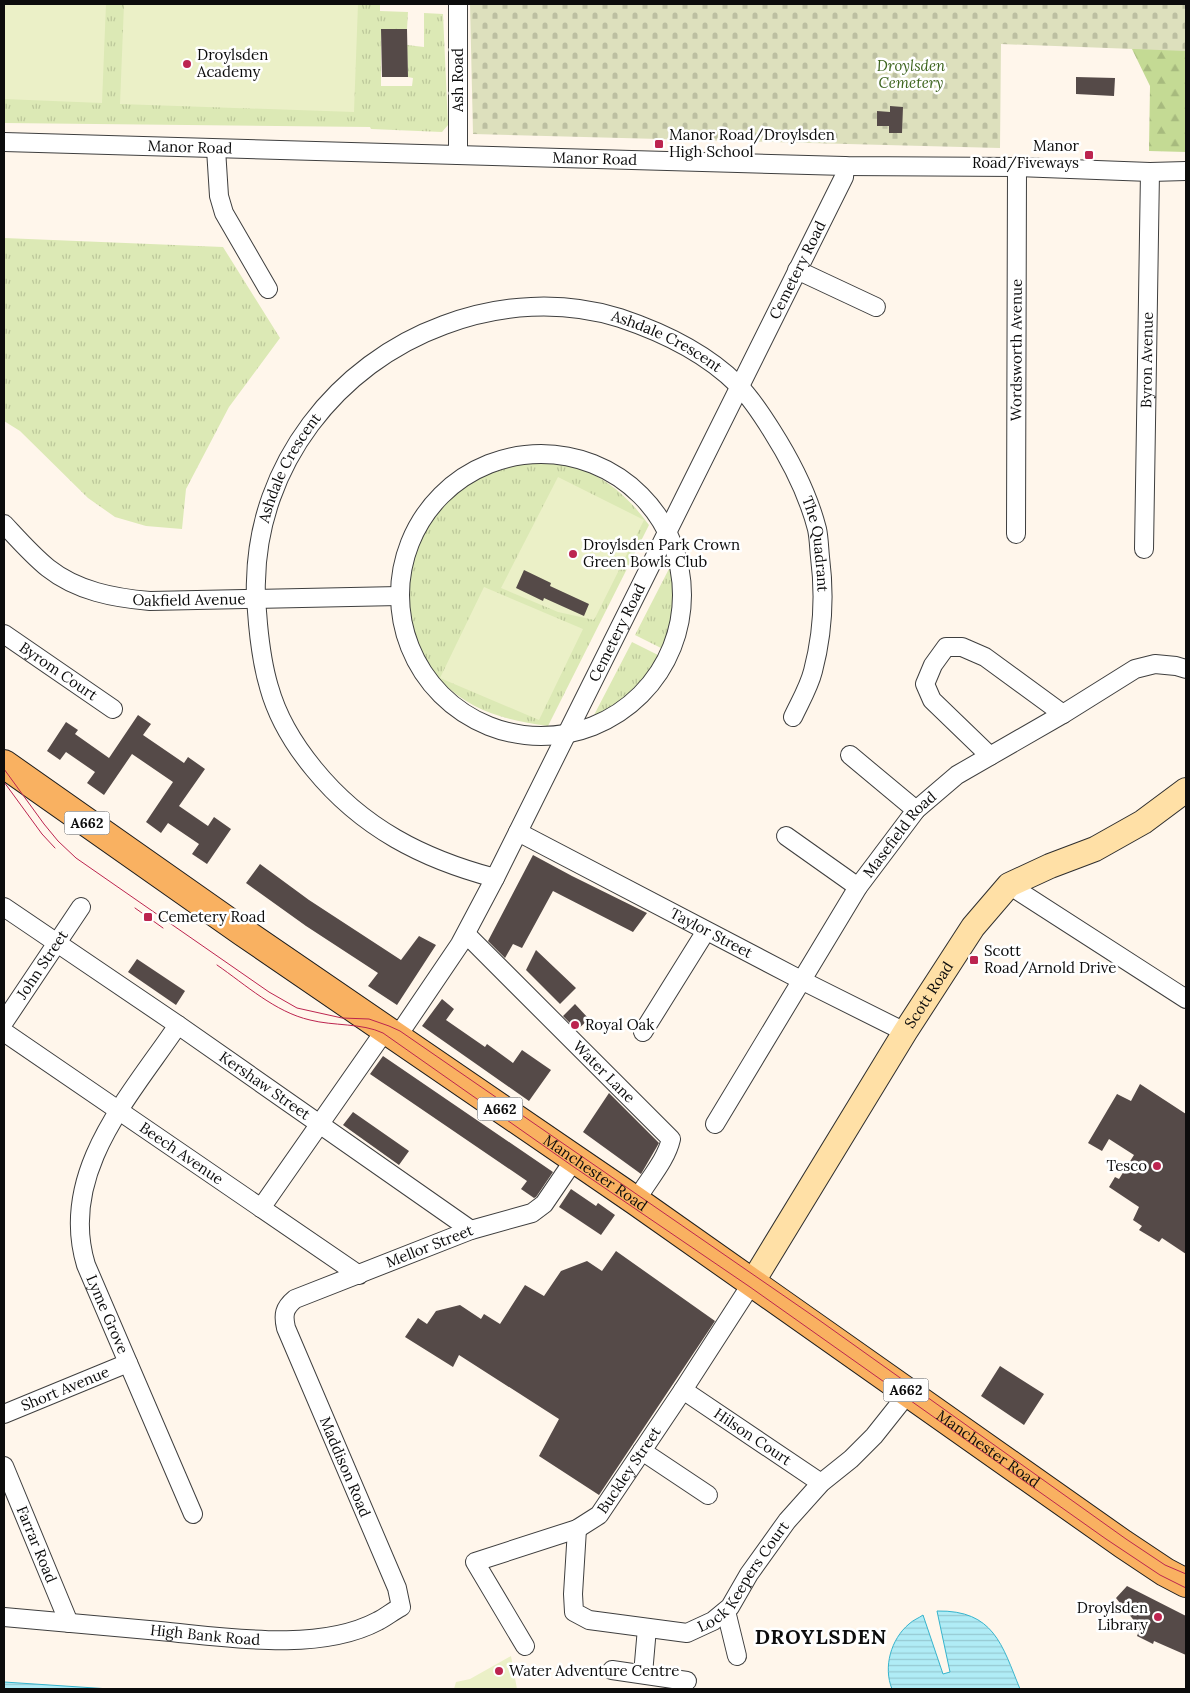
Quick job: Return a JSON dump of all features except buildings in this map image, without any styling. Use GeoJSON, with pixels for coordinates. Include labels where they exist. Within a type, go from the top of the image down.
{"type":"FeatureCollection","features":[{"type":"Feature","properties":{"kind":"main road","name":"Manchester Road"},"geometry":{"type":"LineString","coordinates":[[4,764],[243,932],[636,1201],[1122,1544],[1165,1572],[1186,1583]]}},
{"type":"Feature","properties":{"kind":"street","name":"Ash Road"},"geometry":{"type":"LineString","coordinates":[[458,4],[458,155]]}},
{"type":"Feature","properties":{"kind":"street","name":"Manor Road"},"geometry":{"type":"LineString","coordinates":[[4,142],[845,166],[1017,167],[1150,172],[1186,171]]}},
{"type":"Feature","properties":{"kind":"street"},"geometry":{"type":"LineString","coordinates":[[216,149],[219,196],[224,213],[268,289]]}},
{"type":"Feature","properties":{"kind":"street","name":"Cemetery Road"},"geometry":{"type":"LineString","coordinates":[[261,1208],[320,1124],[466,934],[844,178],[845,166]]}},
{"type":"Feature","properties":{"kind":"street","name":"Wordsworth Avenue"},"geometry":{"type":"LineString","coordinates":[[1016,534],[1017,167]]}},
{"type":"Feature","properties":{"kind":"street","name":"Byron Avenue"},"geometry":{"type":"LineString","coordinates":[[1144,549],[1150,172]]}},
{"type":"Feature","properties":{"kind":"street"},"geometry":{"type":"LineString","coordinates":[[797,270],[876,307]]}},
{"type":"Feature","properties":{"kind":"street","name":"Ashdale Crescent"},"geometry":{"type":"LineString","coordinates":[[495,878],[439,861],[404,844],[376,826],[331,788],[312,766],[292,737],[269,690],[261,648],[256,599],[258,553],[264,521],[275,486],[287,459],[304,432],[322,409],[346,383],[370,364],[426,331],[460,319],[497,310],[535,306],[589,310],[635,323],[679,343],[705,359],[739,386]]}},
{"type":"Feature","properties":{"kind":"street","name":"The Quadrant"},"geometry":{"type":"LineString","coordinates":[[739,386],[764,418],[783,449],[805,494],[818,531],[823,585],[822,624],[812,674],[793,717]]}},
{"type":"Feature","properties":{"kind":"street"},"geometry":{"type":"LineString","coordinates":[[538,453],[559,454],[589,462],[630,488],[667,532],[678,562],[682,584],[679,632],[669,657],[654,681],[624,711],[591,728],[566,736],[529,734],[503,730],[482,721],[458,707],[438,692],[425,675],[412,650],[403,620],[399,596],[405,547],[412,531],[439,496],[468,473],[488,464],[514,456],[538,453]]}},
{"type":"Feature","properties":{"kind":"street","name":"Oakfield Avenue"},"geometry":{"type":"LineString","coordinates":[[4,524],[49,569],[68,581],[102,595],[150,601],[399,596]]}},
{"type":"Feature","properties":{"kind":"street","name":"Byrom Court"},"geometry":{"type":"LineString","coordinates":[[4,634],[113,709]]}},
{"type":"Feature","properties":{"kind":"street"},"geometry":{"type":"LineString","coordinates":[[990,756],[932,700],[926,684],[933,665],[946,647],[962,647],[985,657],[1064,714]]}},
{"type":"Feature","properties":{"kind":"street","name":"Masefield Road"},"geometry":{"type":"LineString","coordinates":[[715,1124],[858,887],[916,810],[956,775],[1064,714],[1135,669],[1155,664],[1186,669]]}},
{"type":"Feature","properties":{"kind":"street"},"geometry":{"type":"LineString","coordinates":[[850,755],[916,810]]}},
{"type":"Feature","properties":{"kind":"street","name":"Scott Road"},"geometry":{"type":"LineString","coordinates":[[752,1283],[905,1032],[973,926],[1009,885],[1050,866],[1095,849],[1143,822],[1186,790]]}},
{"type":"Feature","properties":{"kind":"street","name":"Taylor Street"},"geometry":{"type":"LineString","coordinates":[[518,832],[706,931],[905,1032]]}},
{"type":"Feature","properties":{"kind":"street"},"geometry":{"type":"LineString","coordinates":[[786,836],[858,887]]}},
{"type":"Feature","properties":{"kind":"street"},"geometry":{"type":"LineString","coordinates":[[1009,885],[1186,999]]}},
{"type":"Feature","properties":{"kind":"street","name":"Kershaw Street"},"geometry":{"type":"LineString","coordinates":[[4,907],[178,1025],[471,1230]]}},
{"type":"Feature","properties":{"kind":"street","name":"John Street"},"geometry":{"type":"LineString","coordinates":[[4,1022],[81,907]]}},
{"type":"Feature","properties":{"kind":"street"},"geometry":{"type":"LineString","coordinates":[[643,1032],[706,931]]}},
{"type":"Feature","properties":{"kind":"street","name":"Water Lane"},"geometry":{"type":"LineString","coordinates":[[466,934],[671,1139],[663,1157],[636,1201]]}},
{"type":"Feature","properties":{"kind":"street","name":"Lyme Grove"},"geometry":{"type":"LineString","coordinates":[[178,1025],[119,1111],[96,1149],[80,1203],[80,1234],[86,1265],[193,1514]]}},
{"type":"Feature","properties":{"kind":"street","name":"Beech Avenue"},"geometry":{"type":"LineString","coordinates":[[4,1032],[359,1275]]}},
{"type":"Feature","properties":{"kind":"street","name":"Mellor Street"},"geometry":{"type":"LineString","coordinates":[[286,1328],[285,1311],[295,1299],[471,1230],[532,1214],[544,1204],[574,1160]]}},
{"type":"Feature","properties":{"kind":"street","name":"Buckley Street"},"geometry":{"type":"LineString","coordinates":[[525,1646],[475,1562],[577,1529],[599,1515],[752,1283]]}},
{"type":"Feature","properties":{"kind":"street","name":"Maddison Road"},"geometry":{"type":"LineString","coordinates":[[286,1328],[397,1588],[401,1606]]}},
{"type":"Feature","properties":{"kind":"street","name":"Short Avenue"},"geometry":{"type":"LineString","coordinates":[[4,1414],[128,1363]]}},
{"type":"Feature","properties":{"kind":"street","name":"Hilson Court"},"geometry":{"type":"LineString","coordinates":[[683,1390],[821,1483]]}},
{"type":"Feature","properties":{"kind":"street","name":"Lock Keepers Court"},"geometry":{"type":"LineString","coordinates":[[577,1529],[573,1594],[574,1612],[589,1620],[686,1633],[713,1621],[730,1607],[749,1574],[787,1520],[821,1483],[851,1459],[874,1436],[909,1392]]}},
{"type":"Feature","properties":{"kind":"street"},"geometry":{"type":"LineString","coordinates":[[642,1451],[708,1495]]}},
{"type":"Feature","properties":{"kind":"street","name":"Farrar Road"},"geometry":{"type":"LineString","coordinates":[[4,1466],[69,1623]]}},
{"type":"Feature","properties":{"kind":"street","name":"High Bank Road"},"geometry":{"type":"LineString","coordinates":[[4,1617],[294,1641],[341,1634],[362,1628],[378,1621],[401,1606]]}},
{"type":"Feature","properties":{"kind":"street"},"geometry":{"type":"LineString","coordinates":[[726,1611],[737,1656]]}},
{"type":"Feature","properties":{"kind":"street"},"geometry":{"type":"LineString","coordinates":[[643,1674],[647,1628]]}},
{"type":"Feature","properties":{"kind":"street"},"geometry":{"type":"LineString","coordinates":[[612,1670],[687,1681]]}},
{"type":"Feature","properties":{"kind":"green space","name":"Droylsden Academy"},"geometry":{"type":"Polygon","coordinates":[[[4,4],[380,4],[380,11],[408,12],[407,29],[381,29],[381,86],[412,86],[413,78],[408,77],[407,45],[424,47],[424,13],[443,14],[448,125],[442,132],[371,129],[370,127],[4,123],[4,4]]]}},
{"type":"Feature","properties":{"kind":"green space"},"geometry":{"type":"Polygon","coordinates":[[[4,4],[106,4],[102,103],[4,99],[4,4]]]}},
{"type":"Feature","properties":{"kind":"green space"},"geometry":{"type":"Polygon","coordinates":[[[124,4],[358,4],[354,112],[120,104],[124,4]]]}},
{"type":"Feature","properties":{"kind":"green space","name":"Droylsden Cemetery"},"geometry":{"type":"Polygon","coordinates":[[[470,4],[1186,4],[1186,51],[1001,44],[1000,148],[473,134],[470,4]]]}},
{"type":"Feature","properties":{"kind":"green space"},"geometry":{"type":"Polygon","coordinates":[[[1186,4],[1186,152],[1149,151],[1150,86],[1132,49],[1186,4]]]}},
{"type":"Feature","properties":{"kind":"green space"},"geometry":{"type":"Polygon","coordinates":[[[4,238],[223,247],[280,338],[229,407],[186,489],[182,529],[146,526],[115,517],[88,498],[20,431],[4,421],[4,238]]]}},
{"type":"Feature","properties":{"kind":"green space"},"geometry":{"type":"Polygon","coordinates":[[[535,462],[570,466],[600,478],[626,498],[649,525],[548,726],[518,721],[490,713],[453,692],[441,681],[424,659],[416,641],[410,613],[409,583],[413,556],[423,532],[438,510],[458,492],[480,478],[506,468],[535,462]]]}},
{"type":"Feature","properties":{"kind":"green space","name":"Droylsden Park Crown Green Bowls Club"},"geometry":{"type":"Polygon","coordinates":[[[558,477],[644,520],[594,620],[558,612],[501,588],[558,477]]]}},
{"type":"Feature","properties":{"kind":"green space"},"geometry":{"type":"Polygon","coordinates":[[[672,563],[674,606],[670,628],[663,649],[635,635],[672,563]]]}},
{"type":"Feature","properties":{"kind":"green space"},"geometry":{"type":"Polygon","coordinates":[[[484,587],[583,629],[539,720],[440,678],[484,587]]]}},
{"type":"Feature","properties":{"kind":"green space"},"geometry":{"type":"Polygon","coordinates":[[[632,642],[660,656],[640,684],[623,700],[593,717],[632,642]]]}},
{"type":"Feature","properties":{"kind":"green space","name":"Water Adventure Centre"},"geometry":{"type":"Polygon","coordinates":[[[511,1656],[517,1689],[454,1689],[456,1682],[470,1679],[511,1656]]]}},
{"type":"Feature","properties":{"kind":"water"},"geometry":{"type":"Polygon","coordinates":[[[937,1611],[956,1612],[984,1624],[1001,1645],[1020,1689],[892,1689],[888,1672],[893,1645],[903,1630],[923,1615],[943,1674],[950,1672],[937,1611]]]}},
{"type":"Feature","properties":{"kind":"water"},"geometry":{"type":"Polygon","coordinates":[[[4,1682],[110,1689],[4,1689],[4,1682]]]}},
{"type":"Feature","properties":{"kind":"tram line"},"geometry":{"type":"LineString","coordinates":[[4,769],[44,824],[76,858],[269,992],[297,1008],[342,1018],[369,1019],[400,1031],[819,1320],[1126,1539],[1165,1565],[1186,1574]]}},
{"type":"Feature","properties":{"kind":"tram line"},"geometry":{"type":"LineString","coordinates":[[4,782],[42,834],[55,848]]}},
{"type":"Feature","properties":{"kind":"tram line"},"geometry":{"type":"LineString","coordinates":[[135,908],[163,928]]}},
{"type":"Feature","properties":{"kind":"tram line"},"geometry":{"type":"LineString","coordinates":[[217,965],[261,997],[297,1016],[319,1022],[357,1026],[383,1033],[571,1165],[750,1287],[1106,1539],[1160,1575],[1186,1588]]}},
{"type":"Feature","properties":{"kind":"place","name":"Droylsden Academy"},"geometry":{"type":"Point","coordinates":[187,64]}},
{"type":"Feature","properties":{"kind":"place","name":"Manor Road/Droylsden High School"},"geometry":{"type":"Point","coordinates":[659,144]}},
{"type":"Feature","properties":{"kind":"place","name":"Manor Road/Fiveways"},"geometry":{"type":"Point","coordinates":[1089,155]}},
{"type":"Feature","properties":{"kind":"place","name":"Droylsden Park Crown Green Bowls Club"},"geometry":{"type":"Point","coordinates":[573,554]}},
{"type":"Feature","properties":{"kind":"place","name":"Cemetery Road"},"geometry":{"type":"Point","coordinates":[148,917]}},
{"type":"Feature","properties":{"kind":"place","name":"Scott Road/Arnold Drive"},"geometry":{"type":"Point","coordinates":[974,960]}},
{"type":"Feature","properties":{"kind":"place","name":"Royal Oak"},"geometry":{"type":"Point","coordinates":[575,1025]}},
{"type":"Feature","properties":{"kind":"place","name":"Tesco"},"geometry":{"type":"Point","coordinates":[1157,1166]}},
{"type":"Feature","properties":{"kind":"place","name":"Droylsden Library"},"geometry":{"type":"Point","coordinates":[1158,1617]}},
{"type":"Feature","properties":{"kind":"place","name":"Water Adventure Centre"},"geometry":{"type":"Point","coordinates":[499,1671]}},
{"type":"Feature","properties":{"kind":"district","name":"DROYLSDEN"},"geometry":{"type":"Point","coordinates":[821,1637]}}]}
